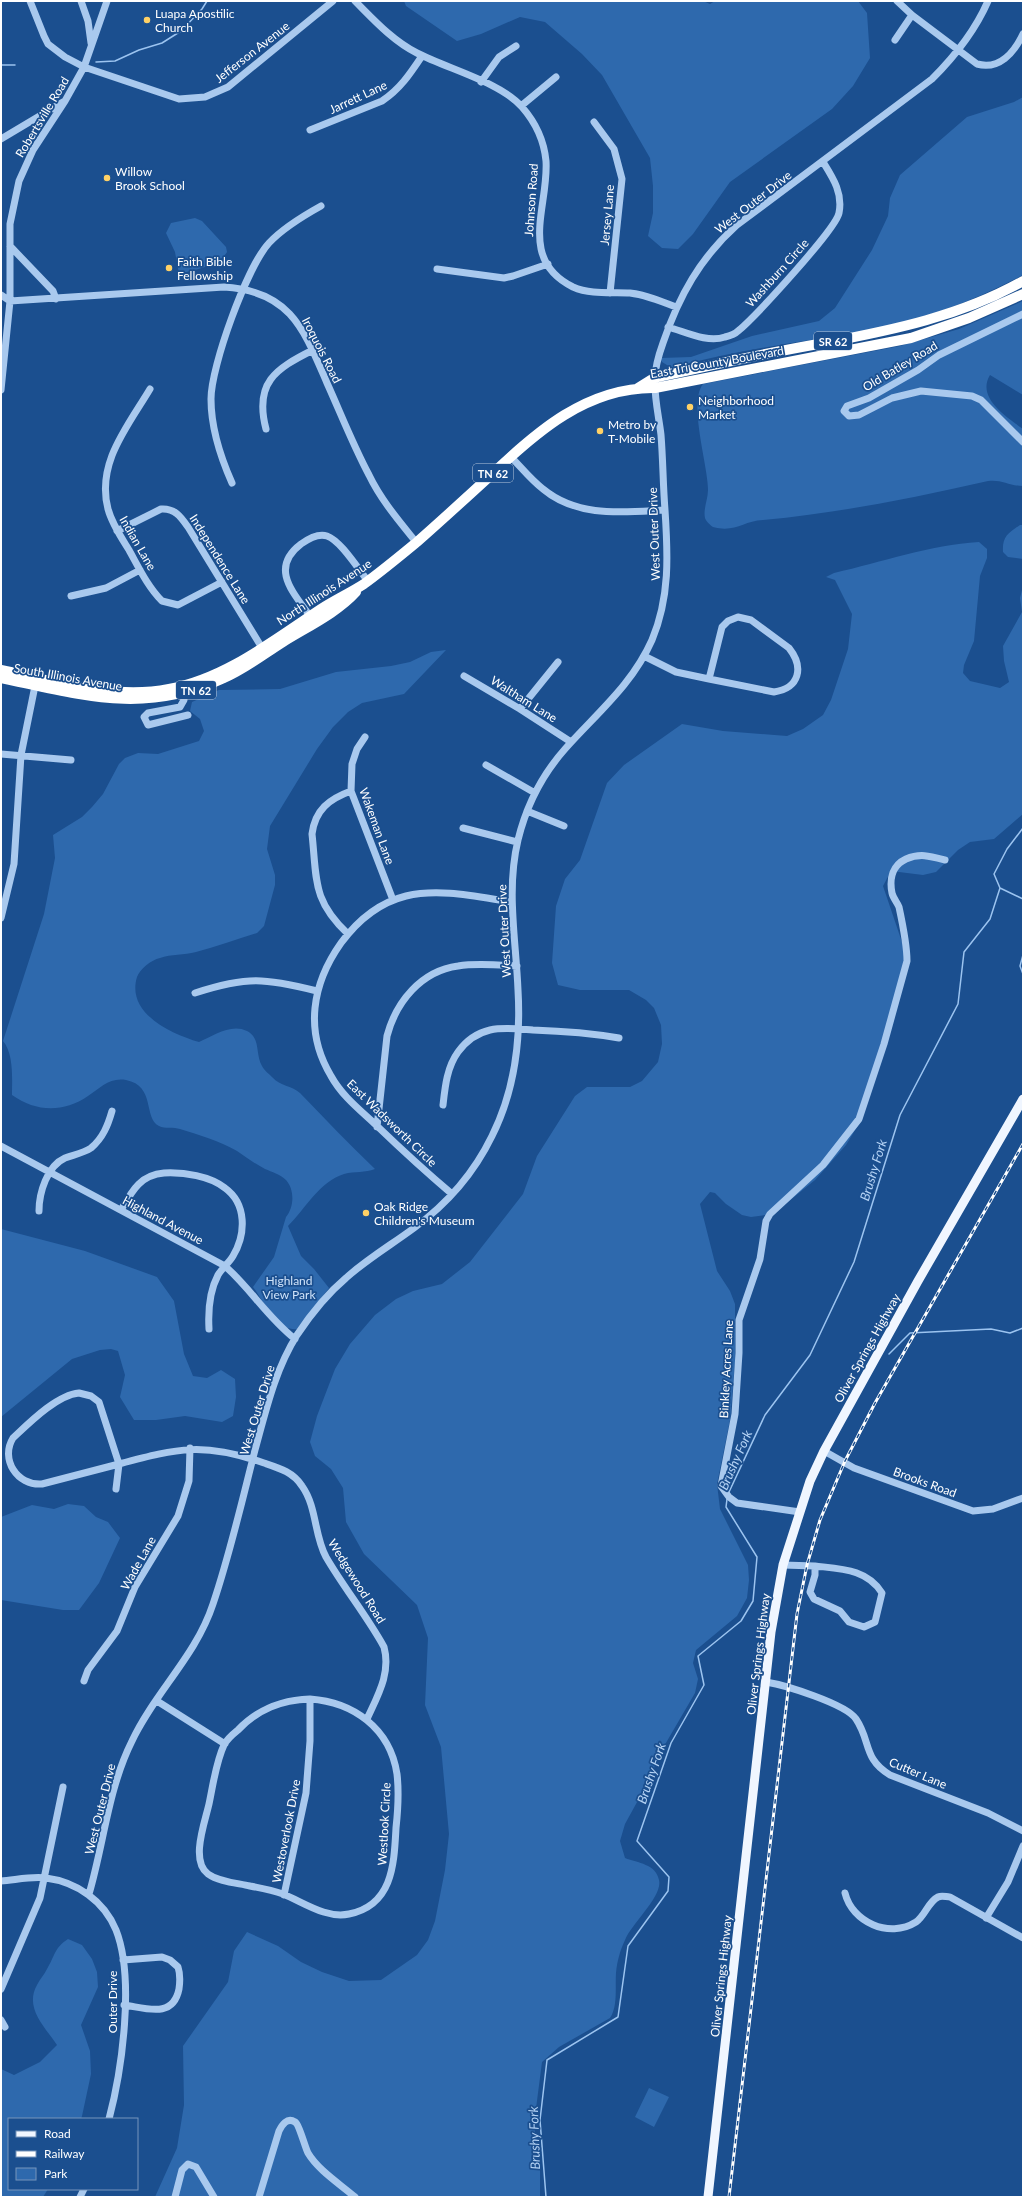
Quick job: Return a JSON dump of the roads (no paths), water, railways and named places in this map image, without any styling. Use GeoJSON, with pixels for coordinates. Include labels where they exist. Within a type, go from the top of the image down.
{"type":"FeatureCollection","features":[{"type":"Feature","properties":{"kind":"highway","name":"East Tri County Boulevard"},"geometry":{"type":"LineString","coordinates":[[638,388],[824,343],[863,336],[922,322],[975,304],[1023,281]]}},
{"type":"Feature","properties":{"kind":"highway","name":"East Tri County Boulevard"},"geometry":{"type":"LineString","coordinates":[[655,383],[911,338],[969,318],[1023,294]]}},
{"type":"Feature","properties":{"kind":"highway","name":"North Illinois Avenue"},"geometry":{"type":"LineString","coordinates":[[1,670],[36,681],[126,693],[182,690],[263,650],[313,619],[340,597],[365,583],[416,542],[510,456],[542,429],[573,409],[609,395],[638,388]]}},
{"type":"Feature","properties":{"kind":"highway","name":"South Illinois Avenue"},"geometry":{"type":"LineString","coordinates":[[1,678],[36,681]]}},
{"type":"Feature","properties":{"kind":"main road","name":"Oliver Springs Highway"},"geometry":{"type":"LineString","coordinates":[[708,2197],[771,1632],[783,1565],[810,1481],[824,1451],[910,1295],[1023,1099]]}},
{"type":"Feature","properties":{"kind":"street","name":"Jefferson Avenue"},"geometry":{"type":"LineString","coordinates":[[30,1],[48,44],[64,57],[84,67],[173,98],[205,97],[228,87],[333,1]]}},
{"type":"Feature","properties":{"kind":"street"},"geometry":{"type":"LineString","coordinates":[[81,1],[88,21],[92,45]]}},
{"type":"Feature","properties":{"kind":"street","name":"Robertsville Road"},"geometry":{"type":"LineString","coordinates":[[1,390],[10,301],[10,224],[19,181],[33,150],[65,101],[84,67],[107,1]]}},
{"type":"Feature","properties":{"kind":"street","name":"Johnson Road"},"geometry":{"type":"LineString","coordinates":[[355,1],[397,40],[422,56],[502,91],[522,106],[535,124],[544,146],[546,172],[538,234],[540,245],[548,264],[560,277],[573,286],[589,292],[640,295],[676,307]]}},
{"type":"Feature","properties":{"kind":"street"},"geometry":{"type":"LineString","coordinates":[[897,1],[912,15],[977,64],[997,64],[1016,48],[1023,34]]}},
{"type":"Feature","properties":{"kind":"street","name":"West Outer Drive"},"geometry":{"type":"LineString","coordinates":[[89,1894],[123,1762],[135,1733],[191,1652],[212,1608],[275,1381],[295,1339],[322,1302],[345,1278],[414,1228],[452,1194],[475,1165],[502,1116],[515,1073],[520,1029],[512,902],[513,870],[517,842],[527,811],[535,793],[552,766],[572,742],[623,688],[644,656],[660,617],[666,595],[668,571],[665,510],[655,383],[658,358],[668,326],[676,307],[692,276],[721,240],[744,220],[917,92],[941,70],[958,51],[973,30],[988,1]]}},
{"type":"Feature","properties":{"kind":"street"},"geometry":{"type":"LineString","coordinates":[[895,40],[912,15]]}},
{"type":"Feature","properties":{"kind":"street"},"geometry":{"type":"LineString","coordinates":[[481,82],[499,57],[516,46]]}},
{"type":"Feature","properties":{"kind":"street","name":"Jarrett Lane"},"geometry":{"type":"LineString","coordinates":[[310,130],[382,101],[404,83],[422,56]]}},
{"type":"Feature","properties":{"kind":"street"},"geometry":{"type":"LineString","coordinates":[[522,106],[556,77]]}},
{"type":"Feature","properties":{"kind":"street"},"geometry":{"type":"LineString","coordinates":[[1,139],[65,101]]}},
{"type":"Feature","properties":{"kind":"street","name":"Jersey Lane"},"geometry":{"type":"LineString","coordinates":[[594,122],[614,149],[622,178],[610,293]]}},
{"type":"Feature","properties":{"kind":"street","name":"Washburn Circle"},"geometry":{"type":"LineString","coordinates":[[668,326],[706,338],[720,338],[738,332],[822,240],[837,219],[840,200],[838,190],[823,162]]}},
{"type":"Feature","properties":{"kind":"street"},"geometry":{"type":"LineString","coordinates":[[232,484],[218,449],[213,429],[211,398],[218,358],[244,288],[256,263],[269,244],[304,215],[321,206]]}},
{"type":"Feature","properties":{"kind":"street"},"geometry":{"type":"LineString","coordinates":[[10,246],[53,291],[56,299]]}},
{"type":"Feature","properties":{"kind":"street"},"geometry":{"type":"LineString","coordinates":[[437,269],[504,278],[548,264]]}},
{"type":"Feature","properties":{"kind":"street","name":"Iroquois Road"},"geometry":{"type":"LineString","coordinates":[[10,301],[224,287],[244,288],[268,297],[288,312],[298,323],[313,350],[369,476],[382,498],[416,542]]}},
{"type":"Feature","properties":{"kind":"street"},"geometry":{"type":"LineString","coordinates":[[1,295],[10,301]]}},
{"type":"Feature","properties":{"kind":"street","name":"Old Batley Road"},"geometry":{"type":"LineString","coordinates":[[1023,314],[939,355],[897,383],[869,398],[847,406],[844,411],[849,416],[859,415],[892,398],[921,391],[972,396],[981,400],[1023,442]]}},
{"type":"Feature","properties":{"kind":"street"},"geometry":{"type":"LineString","coordinates":[[266,429],[262,410],[263,399],[268,384],[278,370],[284,365],[313,350]]}},
{"type":"Feature","properties":{"kind":"street","name":"Indian Lane"},"geometry":{"type":"LineString","coordinates":[[150,389],[112,453],[107,468],[107,505],[117,531],[156,595],[162,601],[172,604],[183,603],[222,582]]}},
{"type":"Feature","properties":{"kind":"street"},"geometry":{"type":"LineString","coordinates":[[510,456],[542,488],[558,500],[597,511],[665,510]]}},
{"type":"Feature","properties":{"kind":"street","name":"Independence Lane"},"geometry":{"type":"LineString","coordinates":[[117,531],[158,509],[172,510],[182,518],[263,650]]}},
{"type":"Feature","properties":{"kind":"street"},"geometry":{"type":"LineString","coordinates":[[313,619],[290,587],[285,567],[287,558],[304,542],[318,535],[331,538],[340,546],[365,583]]}},
{"type":"Feature","properties":{"kind":"street"},"geometry":{"type":"LineString","coordinates":[[71,596],[106,588],[140,570]]}},
{"type":"Feature","properties":{"kind":"street"},"geometry":{"type":"LineString","coordinates":[[644,656],[676,672],[709,679],[774,692],[784,691],[795,680],[798,674],[797,659],[789,648],[774,637],[747,618],[738,617],[728,621],[722,627],[709,679]]}},
{"type":"Feature","properties":{"kind":"street"},"geometry":{"type":"LineString","coordinates":[[520,709],[558,662]]}},
{"type":"Feature","properties":{"kind":"street","name":"Waltham Lane"},"geometry":{"type":"LineString","coordinates":[[464,676],[572,742]]}},
{"type":"Feature","properties":{"kind":"street"},"geometry":{"type":"LineString","coordinates":[[1,918],[17,846],[21,755],[36,681]]}},
{"type":"Feature","properties":{"kind":"street"},"geometry":{"type":"LineString","coordinates":[[182,690],[184,700],[180,707],[148,713],[144,717],[148,725],[188,715]]}},
{"type":"Feature","properties":{"kind":"street","name":"Wakeman Lane"},"geometry":{"type":"LineString","coordinates":[[366,737],[357,749],[352,764],[351,791],[392,900]]}},
{"type":"Feature","properties":{"kind":"street"},"geometry":{"type":"LineString","coordinates":[[1,754],[71,760]]}},
{"type":"Feature","properties":{"kind":"street"},"geometry":{"type":"LineString","coordinates":[[486,765],[535,793]]}},
{"type":"Feature","properties":{"kind":"street"},"geometry":{"type":"LineString","coordinates":[[348,934],[331,916],[320,895],[317,884],[312,834],[313,826],[321,808],[329,801],[351,791]]}},
{"type":"Feature","properties":{"kind":"street"},"geometry":{"type":"LineString","coordinates":[[527,811],[564,826]]}},
{"type":"Feature","properties":{"kind":"street"},"geometry":{"type":"LineString","coordinates":[[463,828],[517,842]]}},
{"type":"Feature","properties":{"kind":"street","name":"Binkley Acres Lane"},"geometry":{"type":"LineString","coordinates":[[800,1512],[744,1504],[733,1500],[723,1488],[735,1414],[740,1313],[760,1259],[766,1221],[774,1209],[792,1195],[823,1165],[859,1119],[884,1044],[907,961],[907,950],[899,906],[892,893],[892,877],[894,868],[900,862],[916,855],[929,856],[945,860]]}},
{"type":"Feature","properties":{"kind":"street","name":"East Wadsworth Circle"},"geometry":{"type":"LineString","coordinates":[[452,1194],[338,1087],[323,1061],[316,1034],[317,991],[328,962],[348,934],[367,914],[392,900],[406,896],[436,893],[512,902]]}},
{"type":"Feature","properties":{"kind":"street"},"geometry":{"type":"LineString","coordinates":[[378,1126],[387,1036],[390,1022],[405,997],[422,981],[448,968],[474,964],[516,966]]}},
{"type":"Feature","properties":{"kind":"street"},"geometry":{"type":"LineString","coordinates":[[195,993],[237,981],[254,980],[280,982],[317,991]]}},
{"type":"Feature","properties":{"kind":"street"},"geometry":{"type":"LineString","coordinates":[[443,1105],[447,1076],[457,1053],[462,1046],[476,1036],[489,1030],[520,1029],[570,1031],[619,1038]]}},
{"type":"Feature","properties":{"kind":"street"},"geometry":{"type":"LineString","coordinates":[[39,1211],[39,1199],[42,1188],[56,1164],[63,1159],[89,1149],[98,1141],[104,1133],[112,1111]]}},
{"type":"Feature","properties":{"kind":"street","name":"Highland Avenue"},"geometry":{"type":"LineString","coordinates":[[1,1146],[225,1266],[248,1288],[277,1325],[295,1339]]}},
{"type":"Feature","properties":{"kind":"street"},"geometry":{"type":"LineString","coordinates":[[121,1210],[136,1186],[146,1177],[156,1174],[186,1174],[221,1184],[238,1201],[242,1222],[240,1241],[234,1254],[218,1276],[209,1302],[209,1329]]}},
{"type":"Feature","properties":{"kind":"street","name":"Wedgewood Road"},"geometry":{"type":"LineString","coordinates":[[119,1464],[99,1402],[91,1396],[80,1393],[68,1394],[59,1400],[13,1438],[8,1449],[8,1458],[17,1475],[35,1485],[119,1464],[174,1450],[190,1448],[222,1451],[253,1459],[284,1470],[302,1485],[311,1504],[317,1534],[326,1556],[384,1647],[387,1659],[386,1674],[367,1719]]}},
{"type":"Feature","properties":{"kind":"street","name":"Wade Lane"},"geometry":{"type":"LineString","coordinates":[[84,1681],[88,1670],[118,1631],[136,1587],[178,1516],[189,1481],[190,1448]]}},
{"type":"Feature","properties":{"kind":"street","name":"Brooks Road"},"geometry":{"type":"LineString","coordinates":[[824,1451],[854,1468],[973,1511],[993,1509],[1023,1498]]}},
{"type":"Feature","properties":{"kind":"street"},"geometry":{"type":"LineString","coordinates":[[116,1489],[119,1464]]}},
{"type":"Feature","properties":{"kind":"street"},"geometry":{"type":"LineString","coordinates":[[783,1565],[815,1566],[855,1570],[877,1585],[882,1593],[875,1622],[864,1627],[849,1622],[840,1611],[814,1599],[810,1592],[815,1575],[815,1566]]}},
{"type":"Feature","properties":{"kind":"street","name":"Cutter Lane"},"geometry":{"type":"LineString","coordinates":[[766,1682],[788,1688],[844,1709],[855,1717],[860,1725],[873,1760],[880,1769],[890,1775],[988,1813],[1023,1831]]}},
{"type":"Feature","properties":{"kind":"street","name":"Westlook Circle"},"geometry":{"type":"LineString","coordinates":[[310,1699],[345,1706],[367,1719],[386,1744],[397,1773],[398,1801],[392,1873],[386,1888],[373,1903],[362,1910],[348,1914],[323,1912],[284,1895],[218,1878],[208,1874],[200,1863],[199,1852],[210,1799],[225,1744],[244,1723],[266,1708],[291,1700],[310,1699]]}},
{"type":"Feature","properties":{"kind":"street","name":"Westoverlook Drive"},"geometry":{"type":"LineString","coordinates":[[284,1895],[306,1793],[310,1741],[310,1699]]}},
{"type":"Feature","properties":{"kind":"street"},"geometry":{"type":"LineString","coordinates":[[157,1701],[225,1744]]}},
{"type":"Feature","properties":{"kind":"street"},"geometry":{"type":"LineString","coordinates":[[1,1989],[38,1904],[45,1878],[63,1787]]}},
{"type":"Feature","properties":{"kind":"street"},"geometry":{"type":"LineString","coordinates":[[986,1918],[1008,1882],[1023,1846]]}},
{"type":"Feature","properties":{"kind":"street","name":"Outer Drive"},"geometry":{"type":"LineString","coordinates":[[1,1881],[45,1878],[73,1885],[89,1894],[104,1910],[113,1925],[123,1960],[124,2005],[119,2075],[109,2118]]}},
{"type":"Feature","properties":{"kind":"street"},"geometry":{"type":"LineString","coordinates":[[845,1893],[847,1901],[854,1912],[867,1922],[886,1929],[898,1928],[915,1923],[923,1916],[934,1900],[943,1896],[950,1898],[1023,1938]]}},
{"type":"Feature","properties":{"kind":"street"},"geometry":{"type":"LineString","coordinates":[[123,1960],[162,1957],[170,1960],[179,1969],[177,1997],[169,2007],[154,2010],[124,2005]]}},
{"type":"Feature","properties":{"kind":"street"},"geometry":{"type":"LineString","coordinates":[[1,2020],[5,2027]]}},
{"type":"Feature","properties":{"kind":"street"},"geometry":{"type":"LineString","coordinates":[[260,2197],[279,2131],[288,2120],[295,2122],[298,2125],[303,2144],[309,2155],[355,2197]]}},
{"type":"Feature","properties":{"kind":"street"},"geometry":{"type":"LineString","coordinates":[[175,2197],[182,2170],[188,2164],[196,2167],[214,2197]]}},
{"type":"Feature","properties":{"kind":"waterway"},"geometry":{"type":"LineString","coordinates":[[96,62],[115,61],[139,50],[162,43],[181,31],[202,9],[207,1]]}},
{"type":"Feature","properties":{"kind":"waterway"},"geometry":{"type":"LineString","coordinates":[[1,65],[15,65]]}},
{"type":"Feature","properties":{"kind":"waterway","name":"Brushy Fork"},"geometry":{"type":"LineString","coordinates":[[729,1492],[765,1415],[810,1355],[854,1262],[900,1115],[958,1004],[964,952],[990,919],[1000,888],[994,874],[1007,849],[1023,828]]}},
{"type":"Feature","properties":{"kind":"waterway"},"geometry":{"type":"LineString","coordinates":[[1000,888],[1023,899]]}},
{"type":"Feature","properties":{"kind":"waterway"},"geometry":{"type":"LineString","coordinates":[[1023,955],[1020,966],[1023,974]]}},
{"type":"Feature","properties":{"kind":"waterway"},"geometry":{"type":"LineString","coordinates":[[1023,1004],[1023,1013]]}},
{"type":"Feature","properties":{"kind":"waterway"},"geometry":{"type":"LineString","coordinates":[[889,1354],[910,1333],[991,1329],[1010,1333],[1023,1328]]}},
{"type":"Feature","properties":{"kind":"waterway","name":"Brushy Fork"},"geometry":{"type":"LineString","coordinates":[[546,2197],[540,2120],[547,2060],[618,2017],[628,1946],[668,1891],[669,1877],[637,1841],[671,1743],[704,1685],[698,1656],[741,1621],[753,1601],[757,1557],[726,1507],[727,1499]]}},
{"type":"Feature","properties":{"kind":"railway"},"geometry":{"type":"LineString","coordinates":[[729,2197],[797,1614],[807,1565],[820,1520],[845,1461],[875,1403],[1023,1144]]}},
{"type":"Feature","properties":{"kind":"place","name":"Luapa Apostilic Church"},"geometry":{"type":"Point","coordinates":[147,20]}},
{"type":"Feature","properties":{"kind":"place","name":"Willow Brook School"},"geometry":{"type":"Point","coordinates":[107,178]}},
{"type":"Feature","properties":{"kind":"place","name":"Faith Bible Fellowship"},"geometry":{"type":"Point","coordinates":[169,268]}},
{"type":"Feature","properties":{"kind":"place","name":"Neighborhood Market"},"geometry":{"type":"Point","coordinates":[690,407]}},
{"type":"Feature","properties":{"kind":"place","name":"Metro by T-Mobile"},"geometry":{"type":"Point","coordinates":[600,431]}},
{"type":"Feature","properties":{"kind":"place","name":"Oak Ridge Children's Museum"},"geometry":{"type":"Point","coordinates":[366,1213]}},
{"type":"Feature","properties":{"kind":"park label","name":"Highland View Park"},"geometry":{"type":"Point","coordinates":[289,1287]}}]}
